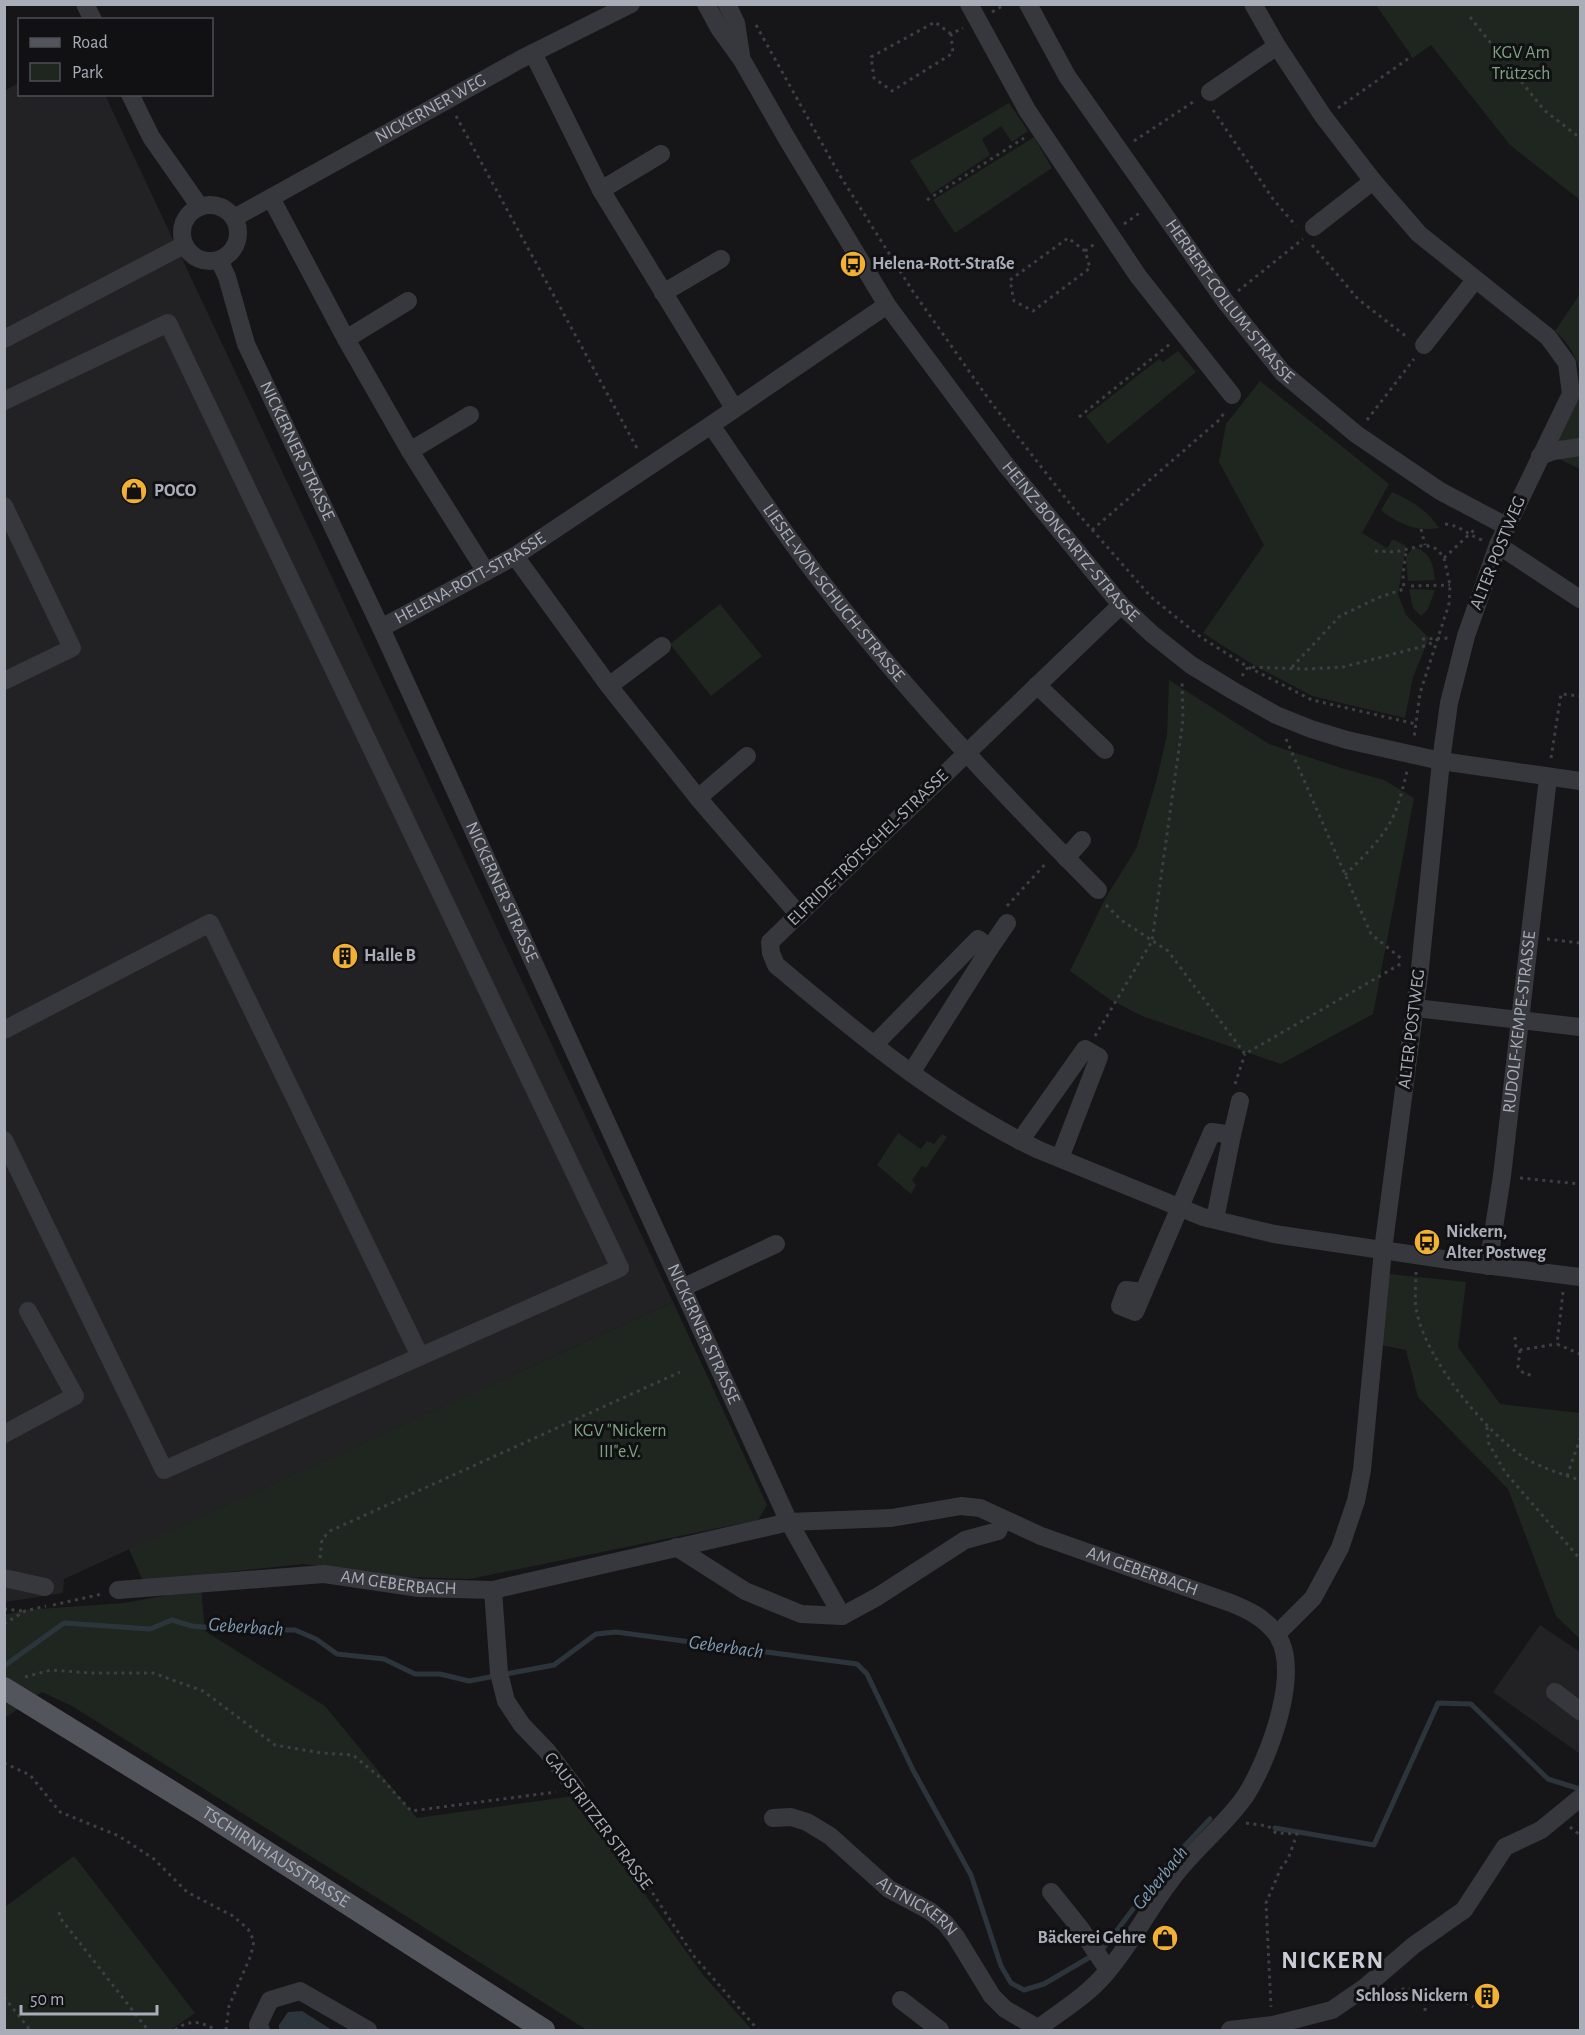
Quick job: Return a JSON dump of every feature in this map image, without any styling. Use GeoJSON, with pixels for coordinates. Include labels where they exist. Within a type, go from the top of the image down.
{"type":"FeatureCollection","features":[{"type":"Feature","properties":{"kind":"main road","name":"TSCHIRNHAUSSTRASSE"},"geometry":{"type":"LineString","coordinates":[[4,1688],[202,1811],[544,2031]]}},
{"type":"Feature","properties":{"kind":"street"},"geometry":{"type":"LineString","coordinates":[[85,4],[92,18]]}},
{"type":"Feature","properties":{"kind":"street","name":"NICKERNER WEG"},"geometry":{"type":"LineString","coordinates":[[234,218],[533,53],[631,4]]}},
{"type":"Feature","properties":{"kind":"street","name":"HEINZ-BONGARTZ-STRASSE"},"geometry":{"type":"LineString","coordinates":[[706,4],[719,28],[742,60],[887,305],[1006,465],[1121,605],[1152,634],[1191,664],[1232,690],[1276,715],[1311,729],[1347,740],[1441,761],[1581,782]]}},
{"type":"Feature","properties":{"kind":"street","name":"HEINZ-BONGARTZ-STRASSE"},"geometry":{"type":"LineString","coordinates":[[727,4],[736,23],[742,60]]}},
{"type":"Feature","properties":{"kind":"street","name":"HERBERT-COLLUM-STRASSE"},"geometry":{"type":"LineString","coordinates":[[1028,4],[1067,76],[1225,301],[1283,373],[1356,434],[1428,483],[1506,526]]}},
{"type":"Feature","properties":{"kind":"street","name":"ALTER POSTWEG"},"geometry":{"type":"LineString","coordinates":[[1253,4],[1277,46],[1323,116],[1373,181],[1419,234],[1548,337],[1567,363],[1571,394],[1498,545],[1466,636],[1449,703],[1413,965],[1416,1008],[1379,1282],[1362,1470],[1356,1501],[1340,1548],[1313,1598],[1277,1634]]}},
{"type":"Feature","properties":{"kind":"street"},"geometry":{"type":"LineString","coordinates":[[974,12],[1027,110],[1138,276],[1230,394]]}},
{"type":"Feature","properties":{"kind":"street"},"geometry":{"type":"LineString","coordinates":[[1206,94],[1277,46]]}},
{"type":"Feature","properties":{"kind":"street"},"geometry":{"type":"LineString","coordinates":[[533,53],[601,190],[734,408]]}},
{"type":"Feature","properties":{"kind":"street"},"geometry":{"type":"LineString","coordinates":[[131,96],[151,137],[200,207]]}},
{"type":"Feature","properties":{"kind":"street"},"geometry":{"type":"LineString","coordinates":[[601,190],[661,154]]}},
{"type":"Feature","properties":{"kind":"street"},"geometry":{"type":"LineString","coordinates":[[1314,227],[1373,181]]}},
{"type":"Feature","properties":{"kind":"street"},"geometry":{"type":"LineString","coordinates":[[271,198],[346,339],[410,452],[486,572]]}},
{"type":"Feature","properties":{"kind":"street"},"geometry":{"type":"LineString","coordinates":[[212,205],[224,208],[234,218],[238,226],[238,238],[231,253],[219,260],[208,262],[192,255],[184,245],[182,231],[184,222],[190,213],[200,207],[212,205]]}},
{"type":"Feature","properties":{"kind":"street"},"geometry":{"type":"LineString","coordinates":[[4,339],[184,245]]}},
{"type":"Feature","properties":{"kind":"street"},"geometry":{"type":"LineString","coordinates":[[663,293],[721,259]]}},
{"type":"Feature","properties":{"kind":"street","name":"NICKERNER STRASSE"},"geometry":{"type":"LineString","coordinates":[[219,260],[230,285],[246,344],[381,628],[789,1522]]}},
{"type":"Feature","properties":{"kind":"street"},"geometry":{"type":"LineString","coordinates":[[1422,347],[1475,280]]}},
{"type":"Feature","properties":{"kind":"street"},"geometry":{"type":"LineString","coordinates":[[346,339],[408,301]]}},
{"type":"Feature","properties":{"kind":"street","name":"HELENA-ROTT-STRASSE"},"geometry":{"type":"LineString","coordinates":[[381,628],[515,556],[887,305]]}},
{"type":"Feature","properties":{"kind":"street"},"geometry":{"type":"LineString","coordinates":[[4,401],[168,323],[620,1268],[164,1470],[4,1140]]}},
{"type":"Feature","properties":{"kind":"street"},"geometry":{"type":"LineString","coordinates":[[410,452],[470,415]]}},
{"type":"Feature","properties":{"kind":"street","name":"LIESEL-VON-SCHUCH-STRASSE"},"geometry":{"type":"LineString","coordinates":[[711,425],[804,560],[909,689],[966,753]]}},
{"type":"Feature","properties":{"kind":"street"},"geometry":{"type":"LineString","coordinates":[[1540,456],[1553,451],[1581,447]]}},
{"type":"Feature","properties":{"kind":"street"},"geometry":{"type":"LineString","coordinates":[[4,506],[72,648],[4,681]]}},
{"type":"Feature","properties":{"kind":"street"},"geometry":{"type":"LineString","coordinates":[[1498,545],[1581,599]]}},
{"type":"Feature","properties":{"kind":"street"},"geometry":{"type":"LineString","coordinates":[[515,556],[609,686],[698,798],[799,915]]}},
{"type":"Feature","properties":{"kind":"street","name":"ELFRIDE-TRÖTSCHEL-STRASSE"},"geometry":{"type":"LineString","coordinates":[[874,1045],[855,1032],[776,965],[771,953],[770,942],[1121,605]]}},
{"type":"Feature","properties":{"kind":"street"},"geometry":{"type":"LineString","coordinates":[[609,686],[662,646]]}},
{"type":"Feature","properties":{"kind":"street"},"geometry":{"type":"LineString","coordinates":[[1037,685],[1105,750]]}},
{"type":"Feature","properties":{"kind":"street"},"geometry":{"type":"LineString","coordinates":[[966,753],[1098,890]]}},
{"type":"Feature","properties":{"kind":"street"},"geometry":{"type":"LineString","coordinates":[[698,798],[747,756]]}},
{"type":"Feature","properties":{"kind":"street","name":"RUDOLF-KEMPE-STRASSE"},"geometry":{"type":"LineString","coordinates":[[1488,1266],[1502,1176],[1548,778]]}},
{"type":"Feature","properties":{"kind":"street"},"geometry":{"type":"LineString","coordinates":[[1062,854],[1082,840]]}},
{"type":"Feature","properties":{"kind":"street"},"geometry":{"type":"LineString","coordinates":[[911,1073],[990,948],[1006,915]]}},
{"type":"Feature","properties":{"kind":"street"},"geometry":{"type":"LineString","coordinates":[[4,1030],[210,922],[420,1356]]}},
{"type":"Feature","properties":{"kind":"street"},"geometry":{"type":"LineString","coordinates":[[990,948],[978,939],[874,1045],[952,1101],[1020,1141],[1215,1220],[1274,1234],[1488,1266],[1573,1276]]}},
{"type":"Feature","properties":{"kind":"street"},"geometry":{"type":"LineString","coordinates":[[1416,1008],[1581,1027]]}},
{"type":"Feature","properties":{"kind":"street"},"geometry":{"type":"LineString","coordinates":[[1020,1141],[1085,1049],[1099,1057],[1060,1158]]}},
{"type":"Feature","properties":{"kind":"street"},"geometry":{"type":"LineString","coordinates":[[1215,1220],[1240,1101]]}},
{"type":"Feature","properties":{"kind":"street"},"geometry":{"type":"LineString","coordinates":[[1144,1292],[1212,1132],[1232,1135]]}},
{"type":"Feature","properties":{"kind":"street"},"geometry":{"type":"LineString","coordinates":[[682,1288],[776,1244]]}},
{"type":"Feature","properties":{"kind":"street"},"geometry":{"type":"LineString","coordinates":[[4,1434],[75,1396],[28,1311]]}},
{"type":"Feature","properties":{"kind":"street","name":"AM GEBERBACH"},"geometry":{"type":"LineString","coordinates":[[118,1590],[324,1574],[419,1588],[493,1590],[789,1522],[891,1518],[961,1506],[980,1509],[1041,1536],[1231,1603],[1258,1615],[1277,1634]]}},
{"type":"Feature","properties":{"kind":"street"},"geometry":{"type":"LineString","coordinates":[[676,1547],[754,1595],[801,1614],[842,1616],[877,1597],[965,1540],[998,1531],[1003,1520]]}},
{"type":"Feature","properties":{"kind":"street"},"geometry":{"type":"LineString","coordinates":[[789,1522],[842,1616]]}},
{"type":"Feature","properties":{"kind":"street"},"geometry":{"type":"LineString","coordinates":[[4,1578],[45,1587]]}},
{"type":"Feature","properties":{"kind":"street","name":"GAUSTRITZER STRASSE"},"geometry":{"type":"LineString","coordinates":[[493,1590],[500,1678],[506,1701],[522,1725],[547,1751],[576,1789]]}},
{"type":"Feature","properties":{"kind":"street","name":"ALTNICKERN"},"geometry":{"type":"LineString","coordinates":[[773,1818],[791,1816],[807,1821],[830,1836],[889,1889],[930,1911],[945,1923],[993,1996],[1005,2009],[1038,2030],[1076,2000],[1108,1970],[1171,1878],[1245,1795],[1260,1769],[1283,1704],[1287,1679],[1284,1651],[1277,1634]]}},
{"type":"Feature","properties":{"kind":"street"},"geometry":{"type":"LineString","coordinates":[[1555,1692],[1581,1711]]}},
{"type":"Feature","properties":{"kind":"street"},"geometry":{"type":"LineString","coordinates":[[1230,2031],[1273,2025],[1332,2010],[1364,1988],[1414,1945],[1464,1910],[1505,1847],[1541,1830],[1579,1800]]}},
{"type":"Feature","properties":{"kind":"street"},"geometry":{"type":"LineString","coordinates":[[1051,1892],[1080,1928],[1108,1970]]}},
{"type":"Feature","properties":{"kind":"street"},"geometry":{"type":"LineString","coordinates":[[261,2031],[258,2025],[270,2000],[300,1991],[368,2031]]}},
{"type":"Feature","properties":{"kind":"street"},"geometry":{"type":"LineString","coordinates":[[901,2000],[940,2031]]}},
{"type":"Feature","properties":{"kind":"path"},"geometry":{"type":"LineString","coordinates":[[951,34],[974,12],[1006,4]]}},
{"type":"Feature","properties":{"kind":"path"},"geometry":{"type":"LineString","coordinates":[[1470,17],[1544,110],[1581,138]]}},
{"type":"Feature","properties":{"kind":"path"},"geometry":{"type":"LineString","coordinates":[[935,22],[951,34],[954,53],[892,91],[874,78],[871,57],[935,22]]}},
{"type":"Feature","properties":{"kind":"path"},"geometry":{"type":"LineString","coordinates":[[755,23],[839,174],[912,290],[990,401],[1074,510],[1151,597],[1202,638],[1248,667],[1312,700],[1416,724]]}},
{"type":"Feature","properties":{"kind":"path"},"geometry":{"type":"LineString","coordinates":[[1351,99],[1412,56]]}},
{"type":"Feature","properties":{"kind":"path"},"geometry":{"type":"LineString","coordinates":[[1146,134],[1206,94]]}},
{"type":"Feature","properties":{"kind":"path"},"geometry":{"type":"LineString","coordinates":[[448,101],[647,467]]}},
{"type":"Feature","properties":{"kind":"path"},"geometry":{"type":"LineString","coordinates":[[927,200],[1040,129]]}},
{"type":"Feature","properties":{"kind":"path"},"geometry":{"type":"LineString","coordinates":[[1085,251],[1141,211]]}},
{"type":"Feature","properties":{"kind":"path"},"geometry":{"type":"LineString","coordinates":[[1225,301],[1311,233],[1314,227]]}},
{"type":"Feature","properties":{"kind":"path"},"geometry":{"type":"LineString","coordinates":[[1068,238],[1085,251],[1090,268],[1033,311],[1014,301],[1010,280],[1068,238]]}},
{"type":"Feature","properties":{"kind":"path"},"geometry":{"type":"LineString","coordinates":[[1079,417],[1184,334]]}},
{"type":"Feature","properties":{"kind":"path"},"geometry":{"type":"LineString","coordinates":[[1376,409],[1422,347]]}},
{"type":"Feature","properties":{"kind":"path"},"geometry":{"type":"LineString","coordinates":[[1092,530],[1218,421],[1226,410],[1224,402],[1230,394]]}},
{"type":"Feature","properties":{"kind":"path"},"geometry":{"type":"LineString","coordinates":[[1444,558],[1487,517]]}},
{"type":"Feature","properties":{"kind":"path"},"geometry":{"type":"LineString","coordinates":[[1445,524],[1454,525],[1464,529],[1468,535],[1498,545]]}},
{"type":"Feature","properties":{"kind":"path"},"geometry":{"type":"LineString","coordinates":[[1421,529],[1425,545]]}},
{"type":"Feature","properties":{"kind":"path"},"geometry":{"type":"LineString","coordinates":[[1344,875],[1363,857],[1390,822],[1403,790],[1411,755],[1420,693],[1449,604],[1450,585],[1444,558],[1437,549],[1425,545],[1415,546],[1406,551],[1375,551]]}},
{"type":"Feature","properties":{"kind":"path"},"geometry":{"type":"LineString","coordinates":[[1292,668],[1340,616],[1380,597],[1404,589],[1406,551]]}},
{"type":"Feature","properties":{"kind":"path"},"geometry":{"type":"LineString","coordinates":[[1411,586],[1450,585]]}},
{"type":"Feature","properties":{"kind":"path"},"geometry":{"type":"LineString","coordinates":[[1422,639],[1466,636]]}},
{"type":"Feature","properties":{"kind":"path"},"geometry":{"type":"LineString","coordinates":[[1248,667],[1343,667],[1428,645],[1438,639]]}},
{"type":"Feature","properties":{"kind":"path"},"geometry":{"type":"LineString","coordinates":[[1232,690],[1248,667]]}},
{"type":"Feature","properties":{"kind":"path"},"geometry":{"type":"LineString","coordinates":[[1102,1025],[1123,986],[1152,941],[1183,720],[1180,682]]}},
{"type":"Feature","properties":{"kind":"path"},"geometry":{"type":"LineString","coordinates":[[1548,778],[1561,694],[1581,696]]}},
{"type":"Feature","properties":{"kind":"path"},"geometry":{"type":"LineString","coordinates":[[1098,890],[1096,896],[1121,920],[1168,951],[1245,1054],[1413,965],[1371,934],[1276,715]]}},
{"type":"Feature","properties":{"kind":"path"},"geometry":{"type":"LineString","coordinates":[[1006,915],[1062,854]]}},
{"type":"Feature","properties":{"kind":"path"},"geometry":{"type":"LineString","coordinates":[[1528,937],[1581,944]]}},
{"type":"Feature","properties":{"kind":"path"},"geometry":{"type":"LineString","coordinates":[[1502,1176],[1581,1184]]}},
{"type":"Feature","properties":{"kind":"path"},"geometry":{"type":"LineString","coordinates":[[1416,1255],[1416,1311],[1419,1323],[1452,1384],[1486,1426],[1524,1457],[1543,1467],[1581,1480]]}},
{"type":"Feature","properties":{"kind":"path"},"geometry":{"type":"LineString","coordinates":[[1557,1344],[1573,1276]]}},
{"type":"Feature","properties":{"kind":"path"},"geometry":{"type":"LineString","coordinates":[[1515,1337],[1516,1348],[1520,1350],[1557,1344],[1581,1354]]}},
{"type":"Feature","properties":{"kind":"path"},"geometry":{"type":"LineString","coordinates":[[1520,1350],[1518,1367],[1524,1374],[1531,1375]]}},
{"type":"Feature","properties":{"kind":"path"},"geometry":{"type":"LineString","coordinates":[[324,1574],[320,1554],[322,1539],[330,1531],[680,1372]]}},
{"type":"Feature","properties":{"kind":"path"},"geometry":{"type":"LineString","coordinates":[[1486,1426],[1488,1444],[1504,1472],[1581,1559]]}},
{"type":"Feature","properties":{"kind":"path"},"geometry":{"type":"LineString","coordinates":[[1567,1476],[1581,1439]]}},
{"type":"Feature","properties":{"kind":"path"},"geometry":{"type":"LineString","coordinates":[[4,1609],[25,1611],[118,1590]]}},
{"type":"Feature","properties":{"kind":"path"},"geometry":{"type":"LineString","coordinates":[[4,1624],[25,1611]]}},
{"type":"Feature","properties":{"kind":"path"},"geometry":{"type":"LineString","coordinates":[[24,1677],[51,1670],[91,1673],[153,1673],[203,1691],[275,1745],[322,1753],[352,1755],[383,1780],[411,1811],[576,1789]]}},
{"type":"Feature","properties":{"kind":"path"},"geometry":{"type":"LineString","coordinates":[[4,1763],[30,1775],[60,1812],[119,1836],[154,1859],[187,1892],[233,1916],[248,1929],[254,1941],[251,1954],[229,2006],[226,2031]]}},
{"type":"Feature","properties":{"kind":"path","name":"GAUSTRITZER STRASSE"},"geometry":{"type":"LineString","coordinates":[[576,1789],[637,1869],[693,1954],[758,2031]]}},
{"type":"Feature","properties":{"kind":"path"},"geometry":{"type":"LineString","coordinates":[[1223,1821],[1268,1826],[1276,1833],[1297,1834],[1288,1859],[1281,1868],[1266,1903],[1268,1971],[1273,2025]]}},
{"type":"Feature","properties":{"kind":"path"},"geometry":{"type":"LineString","coordinates":[[59,1912],[61,1919],[148,2031]]}},
{"type":"Feature","properties":{"kind":"path"},"geometry":{"type":"LineString","coordinates":[[1364,1988],[1385,1993],[1408,1988],[1426,1993],[1450,1993],[1473,2007]]}},
{"type":"Feature","properties":{"kind":"path"},"geometry":{"type":"LineString","coordinates":[[1425,2011],[1426,1993]]}},
{"type":"Feature","properties":{"kind":"path"},"geometry":{"type":"LineString","coordinates":[[4,1997],[30,2031]]}},
{"type":"Feature","properties":{"kind":"path"},"geometry":{"type":"LineString","coordinates":[[175,2031],[191,2021],[202,2023],[216,2031]]}},
{"type":"Feature","properties":{"kind":"shaded area"},"geometry":{"type":"Polygon","coordinates":[[[18,84],[18,96],[105,96],[673,1302],[64,1579],[63,1593],[5,1602],[4,91],[18,84]]]}},
{"type":"Feature","properties":{"kind":"shaded area"},"geometry":{"type":"Polygon","coordinates":[[[1540,1625],[1580,1652],[1580,1754],[1493,1692],[1540,1625]]]}},
{"type":"Feature","properties":{"kind":"shaded area"},"geometry":{"type":"Polygon","coordinates":[[[302,2011],[332,2030],[279,2030],[279,2025],[288,2012],[302,2011]]]}},
{"type":"Feature","properties":{"kind":"green space","name":"KGV Am Trützsch"},"geometry":{"type":"Polygon","coordinates":[[[1376,5],[1580,5],[1580,200],[1510,145],[1431,45],[1413,58],[1376,5]]]}},
{"type":"Feature","properties":{"kind":"green space"},"geometry":{"type":"Polygon","coordinates":[[[1009,103],[1028,131],[1012,142],[1001,126],[982,139],[990,155],[931,194],[910,161],[1009,103]]]}},
{"type":"Feature","properties":{"kind":"green space"},"geometry":{"type":"Polygon","coordinates":[[[1034,137],[1052,168],[955,233],[933,200],[1034,137]]]}},
{"type":"Feature","properties":{"kind":"green space"},"geometry":{"type":"Polygon","coordinates":[[[1580,294],[1580,375],[1572,351],[1555,331],[1580,294]]]}},
{"type":"Feature","properties":{"kind":"green space"},"geometry":{"type":"Polygon","coordinates":[[[1178,351],[1196,372],[1108,444],[1086,416],[1159,359],[1163,362],[1178,351]]]}},
{"type":"Feature","properties":{"kind":"green space"},"geometry":{"type":"Polygon","coordinates":[[[1260,381],[1389,484],[1362,533],[1387,548],[1393,539],[1406,546],[1398,594],[1406,615],[1429,638],[1413,677],[1405,718],[1312,696],[1252,664],[1203,633],[1264,545],[1219,462],[1226,424],[1260,381]]]}},
{"type":"Feature","properties":{"kind":"green space"},"geometry":{"type":"Polygon","coordinates":[[[1580,394],[1580,469],[1551,455],[1580,394]]]}},
{"type":"Feature","properties":{"kind":"green space"},"geometry":{"type":"Polygon","coordinates":[[[1392,492],[1418,506],[1439,528],[1415,528],[1387,515],[1381,510],[1392,492]]]}},
{"type":"Feature","properties":{"kind":"green space"},"geometry":{"type":"Polygon","coordinates":[[[1417,548],[1431,561],[1435,580],[1408,581],[1406,557],[1411,550],[1417,548]]]}},
{"type":"Feature","properties":{"kind":"green space"},"geometry":{"type":"Polygon","coordinates":[[[1409,589],[1435,590],[1428,609],[1421,616],[1413,608],[1409,589]]]}},
{"type":"Feature","properties":{"kind":"green space"},"geometry":{"type":"Polygon","coordinates":[[[720,604],[762,656],[711,696],[670,644],[720,604]]]}},
{"type":"Feature","properties":{"kind":"green space"},"geometry":{"type":"Polygon","coordinates":[[[1169,680],[1269,744],[1384,780],[1414,798],[1373,1014],[1281,1064],[1142,1016],[1109,999],[1070,971],[1106,897],[1136,849],[1167,735],[1169,680]]]}},
{"type":"Feature","properties":{"kind":"green space"},"geometry":{"type":"Polygon","coordinates":[[[898,1133],[921,1149],[927,1141],[934,1144],[942,1134],[947,1137],[926,1168],[922,1166],[912,1180],[916,1185],[911,1194],[877,1165],[898,1133]]]}},
{"type":"Feature","properties":{"kind":"green space"},"geometry":{"type":"Polygon","coordinates":[[[1389,1274],[1466,1282],[1458,1347],[1500,1404],[1580,1413],[1580,1639],[1556,1616],[1508,1489],[1418,1397],[1406,1350],[1381,1345],[1389,1274]]]}},
{"type":"Feature","properties":{"kind":"green space","name":"KGV \"Nickern III\"e.V."},"geometry":{"type":"Polygon","coordinates":[[[673,1302],[767,1505],[758,1520],[470,1579],[399,1577],[303,1564],[143,1581],[129,1549],[673,1302]]]}},
{"type":"Feature","properties":{"kind":"green space"},"geometry":{"type":"Polygon","coordinates":[[[201,1589],[205,1631],[325,1706],[417,1818],[574,1796],[703,1975],[752,2030],[587,2030],[72,1706],[42,1692],[5,1718],[5,1615],[24,1610],[124,1603],[201,1589]]]}},
{"type":"Feature","properties":{"kind":"green space"},"geometry":{"type":"Polygon","coordinates":[[[74,1856],[195,2013],[171,2030],[5,2030],[5,1907],[74,1856]]]}},
{"type":"Feature","properties":{"kind":"waterway","name":"Geberbach"},"geometry":{"type":"LineString","coordinates":[[4,1666],[64,1623],[150,1629],[172,1620],[192,1626],[237,1630],[295,1630],[316,1639],[337,1654],[384,1659],[415,1674],[440,1674],[469,1681],[554,1665],[596,1634],[616,1632],[857,1664],[867,1674],[913,1770],[971,1875],[1001,1966],[1011,1983],[1024,1990],[1044,1984],[1102,1950],[1165,1867],[1210,1819]]}},
{"type":"Feature","properties":{"kind":"waterway","name":"Geberbach"},"geometry":{"type":"LineString","coordinates":[[1275,1828],[1374,1845],[1438,1703],[1471,1704],[1548,1779],[1580,1789]]}},
{"type":"Feature","properties":{"kind":"place","name":"Helena-Rott-Straße"},"geometry":{"type":"Point","coordinates":[853,264]}},
{"type":"Feature","properties":{"kind":"place","name":"POCO"},"geometry":{"type":"Point","coordinates":[134,491]}},
{"type":"Feature","properties":{"kind":"place","name":"Halle B"},"geometry":{"type":"Point","coordinates":[345,956]}},
{"type":"Feature","properties":{"kind":"place","name":"Nickern, Alter Postweg"},"geometry":{"type":"Point","coordinates":[1427,1242]}},
{"type":"Feature","properties":{"kind":"place","name":"Bäckerei Gehre"},"geometry":{"type":"Point","coordinates":[1165,1938]}},
{"type":"Feature","properties":{"kind":"place","name":"Schloss Nickern"},"geometry":{"type":"Point","coordinates":[1487,1996]}},
{"type":"Feature","properties":{"kind":"district","name":"NICKERN"},"geometry":{"type":"Point","coordinates":[1333,1961]}}]}
